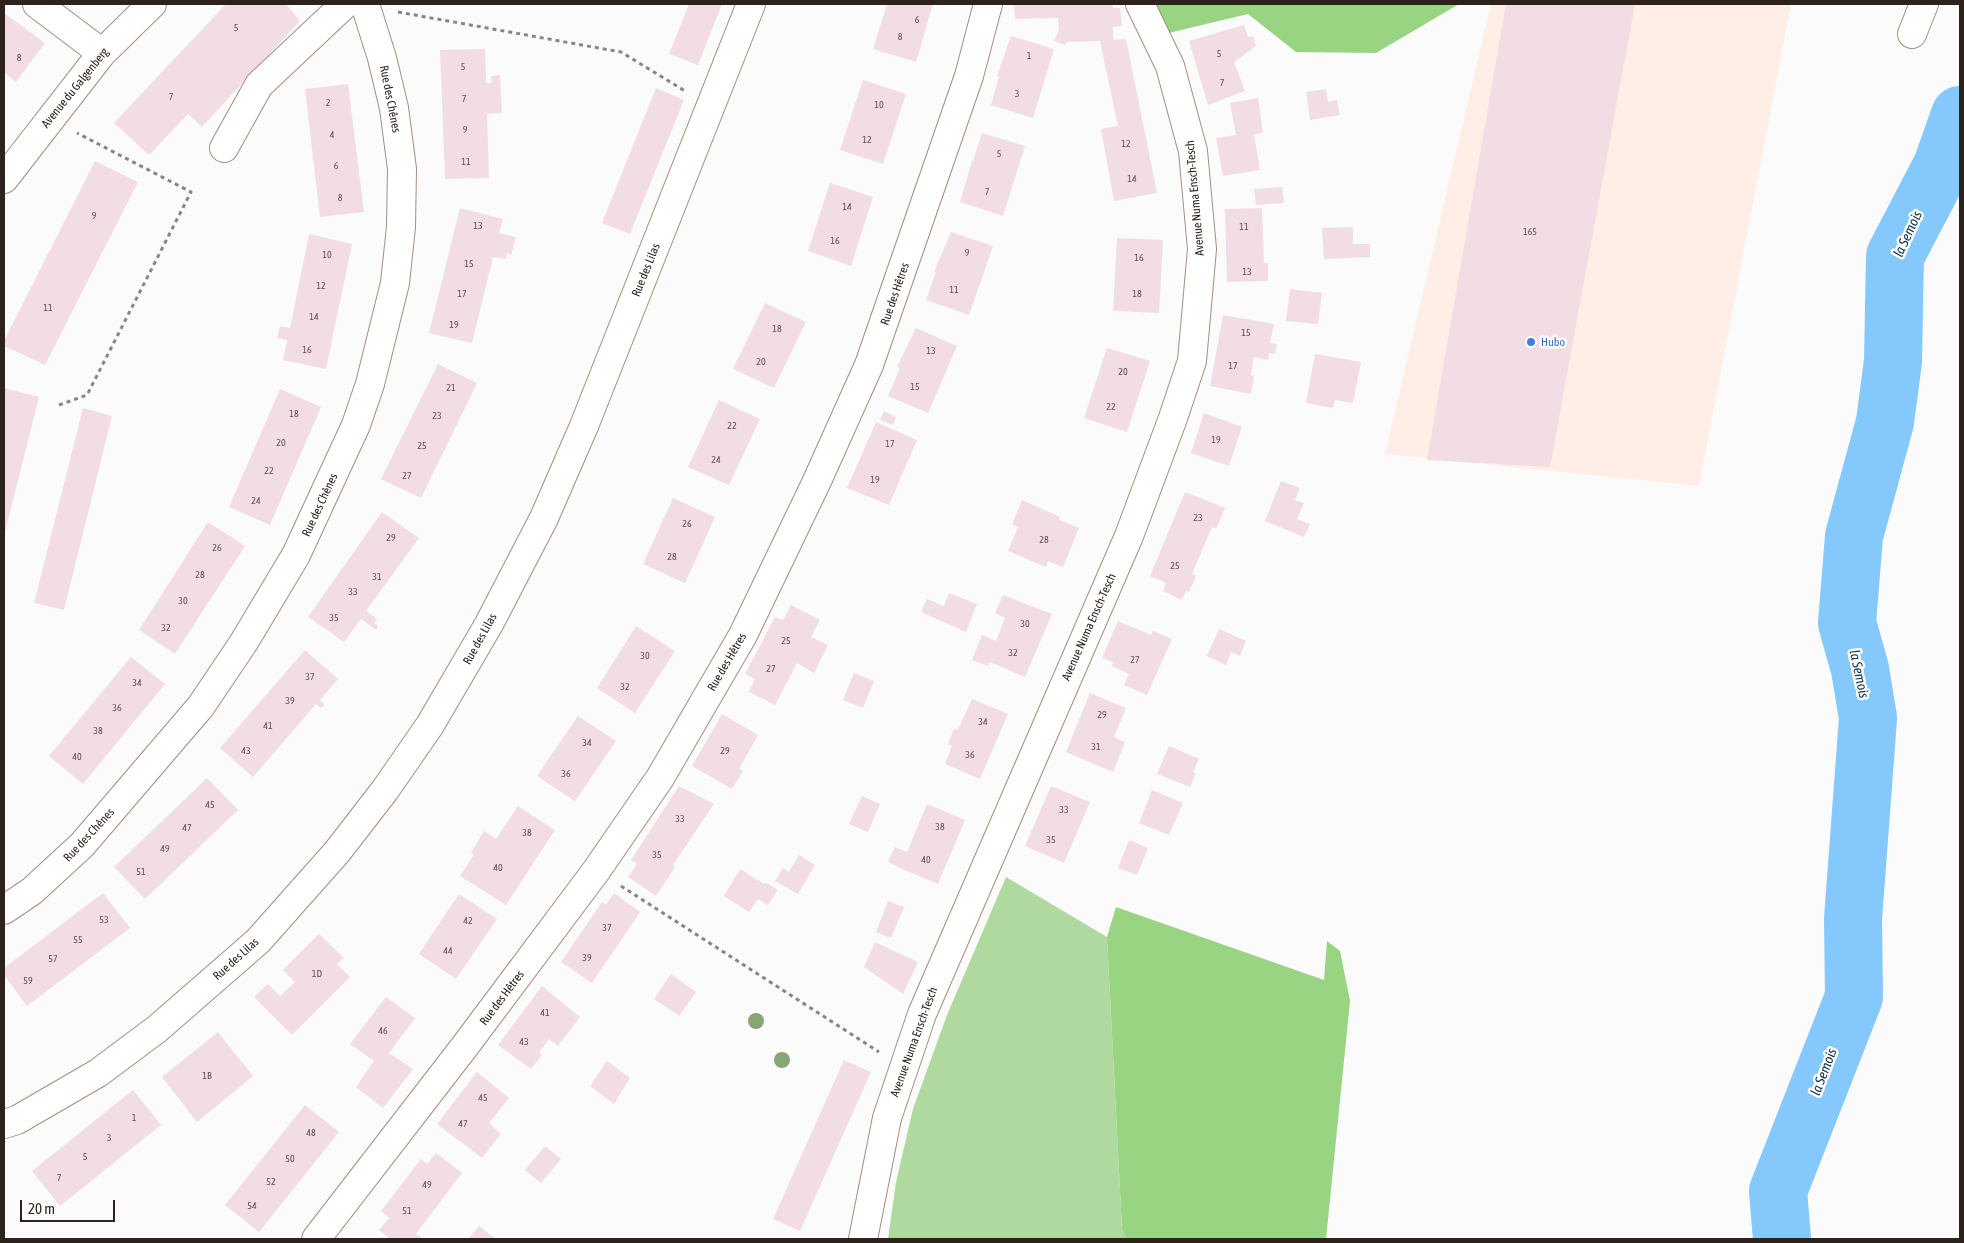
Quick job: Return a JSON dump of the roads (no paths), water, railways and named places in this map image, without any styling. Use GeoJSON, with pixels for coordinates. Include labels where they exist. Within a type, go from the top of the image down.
{"type":"FeatureCollection","features":[{"type":"Feature","properties":{"kind":"street"},"geometry":{"type":"LineString","coordinates":[[37,4],[102,53]]}},
{"type":"Feature","properties":{"kind":"street","name":"Avenue du Galgenberg"},"geometry":{"type":"LineString","coordinates":[[4,179],[102,53],[152,4]]}},
{"type":"Feature","properties":{"kind":"street","name":"Rue des Lilas"},"geometry":{"type":"LineString","coordinates":[[4,1124],[17,1120],[98,1073],[158,1029],[258,941],[337,852],[385,790],[430,725],[489,624],[544,518],[584,426],[751,4]]}},
{"type":"Feature","properties":{"kind":"street","name":"Rue des Hêtres"},"geometry":{"type":"LineString","coordinates":[[316,1239],[466,1046],[596,870],[660,778],[743,635],[817,481],[869,366],[968,76],[988,4]]}},
{"type":"Feature","properties":{"kind":"street","name":"Avenue Numa Ensch-Tesch"},"geometry":{"type":"LineString","coordinates":[[863,1239],[887,1118],[922,1014],[1129,536],[1192,361],[1202,249],[1193,151],[1170,66],[1140,4]]}},
{"type":"Feature","properties":{"kind":"street"},"geometry":{"type":"LineString","coordinates":[[1912,34],[1924,4]]}},
{"type":"Feature","properties":{"kind":"street"},"geometry":{"type":"LineString","coordinates":[[224,148],[259,85],[359,5]]}},
{"type":"Feature","properties":{"kind":"street","name":"Rue des Chênes"},"geometry":{"type":"LineString","coordinates":[[4,910],[32,891],[82,845],[201,706],[244,642],[296,555],[356,424],[370,384],[395,283],[401,227],[402,169],[394,108],[382,58],[359,5]]}},
{"type":"Feature","properties":{"kind":"waterway","name":"la Semois"},"geometry":{"type":"LineString","coordinates":[[1782,1239],[1778,1191],[1854,997],[1853,919],[1868,718],[1860,669],[1847,623],[1854,536],[1885,422],[1893,361],[1895,256],[1942,166],[1960,115]]}},
{"type":"Feature","properties":{"kind":"waterway"},"geometry":{"type":"LineString","coordinates":[[1763,1239],[1778,1191]]}},
{"type":"Feature","properties":{"kind":"place","name":"Hubo"},"geometry":{"type":"Point","coordinates":[1531,342]}}]}
